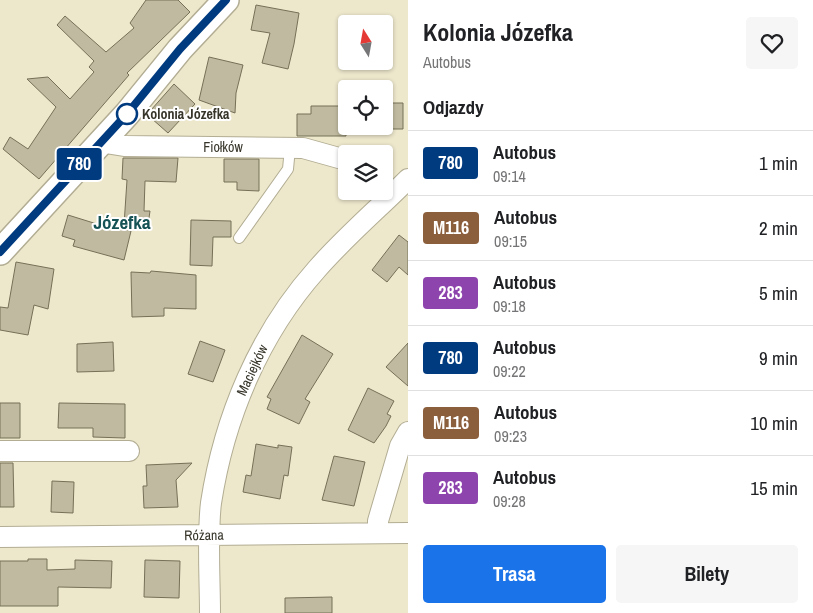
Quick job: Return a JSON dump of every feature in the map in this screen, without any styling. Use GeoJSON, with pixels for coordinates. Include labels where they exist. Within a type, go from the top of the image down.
{"type":"FeatureCollection","features":[{"type":"Feature","properties":{"kind":"street"},"geometry":{"type":"LineString","coordinates":[[0,252],[99,142],[127,114],[180,49],[226,0]]}},
{"type":"Feature","properties":{"kind":"street","name":"Fiołków"},"geometry":{"type":"LineString","coordinates":[[99,142],[124,146],[303,148],[338,158]]}},
{"type":"Feature","properties":{"kind":"street","name":"Maciejków"},"geometry":{"type":"LineString","coordinates":[[393,187],[408,179]]}},
{"type":"Feature","properties":{"kind":"street","name":"Maciejków"},"geometry":{"type":"LineString","coordinates":[[210,613],[211,505],[232,414],[269,334],[288,304],[316,269],[379,200]]}},
{"type":"Feature","properties":{"kind":"street"},"geometry":{"type":"LineString","coordinates":[[378,533],[378,521],[388,484],[400,446],[408,432]]}},
{"type":"Feature","properties":{"kind":"street"},"geometry":{"type":"LineString","coordinates":[[0,450],[129,451]]}},
{"type":"Feature","properties":{"kind":"street","name":"Różana"},"geometry":{"type":"LineString","coordinates":[[0,538],[408,533]]}},
{"type":"Feature","properties":{"kind":"lane"},"geometry":{"type":"LineString","coordinates":[[239,238],[288,169],[290,148]]}},
{"type":"Feature","properties":{"kind":"building"},"geometry":{"type":"Polygon","coordinates":[[[146,0],[178,0],[190,12],[127,73],[129,75],[39,179],[3,149],[10,137],[28,149],[56,107],[27,79],[48,77],[70,99],[94,72],[89,67],[94,61],[57,25],[65,16],[106,52],[134,28],[130,23],[146,0]]]}},
{"type":"Feature","properties":{"kind":"building"},"geometry":{"type":"Polygon","coordinates":[[[256,5],[299,13],[288,69],[262,63],[270,33],[251,30],[256,5]]]}},
{"type":"Feature","properties":{"kind":"building"},"geometry":{"type":"Polygon","coordinates":[[[209,57],[243,65],[236,93],[235,113],[199,100],[209,57]]]}},
{"type":"Feature","properties":{"kind":"building"},"geometry":{"type":"Polygon","coordinates":[[[174,84],[195,104],[168,133],[151,118],[156,113],[151,110],[174,84]]]}},
{"type":"Feature","properties":{"kind":"building"},"geometry":{"type":"Polygon","coordinates":[[[393,103],[403,103],[403,129],[393,129],[393,103]]]}},
{"type":"Feature","properties":{"kind":"building"},"geometry":{"type":"Polygon","coordinates":[[[311,106],[338,106],[338,135],[346,136],[297,136],[297,114],[311,114],[311,106]]]}},
{"type":"Feature","properties":{"kind":"building"},"geometry":{"type":"Polygon","coordinates":[[[123,158],[178,158],[176,182],[145,181],[144,211],[150,211],[148,225],[124,225],[127,180],[122,179],[123,158]]]}},
{"type":"Feature","properties":{"kind":"building"},"geometry":{"type":"Polygon","coordinates":[[[224,159],[259,159],[259,191],[237,190],[237,182],[224,182],[224,159]]]}},
{"type":"Feature","properties":{"kind":"building"},"geometry":{"type":"Polygon","coordinates":[[[68,215],[113,229],[114,226],[131,231],[124,260],[73,246],[75,240],[62,236],[68,215]]]}},
{"type":"Feature","properties":{"kind":"building"},"geometry":{"type":"Polygon","coordinates":[[[191,220],[231,221],[231,237],[213,237],[212,266],[190,265],[191,220]]]}},
{"type":"Feature","properties":{"kind":"building"},"geometry":{"type":"Polygon","coordinates":[[[399,235],[408,242],[408,275],[399,267],[387,282],[372,270],[399,235]]]}},
{"type":"Feature","properties":{"kind":"building"},"geometry":{"type":"Polygon","coordinates":[[[16,262],[54,269],[48,309],[34,305],[28,335],[0,330],[0,307],[8,308],[16,262]]]}},
{"type":"Feature","properties":{"kind":"building"},"geometry":{"type":"Polygon","coordinates":[[[151,271],[196,275],[196,309],[164,308],[164,316],[132,317],[131,272],[150,273],[151,271]]]}},
{"type":"Feature","properties":{"kind":"building"},"geometry":{"type":"Polygon","coordinates":[[[302,335],[333,354],[305,399],[310,402],[299,424],[267,409],[271,399],[267,397],[302,335]]]}},
{"type":"Feature","properties":{"kind":"building"},"geometry":{"type":"Polygon","coordinates":[[[200,341],[225,350],[213,382],[188,374],[200,341]]]}},
{"type":"Feature","properties":{"kind":"building"},"geometry":{"type":"Polygon","coordinates":[[[113,342],[114,371],[77,372],[77,344],[113,342]]]}},
{"type":"Feature","properties":{"kind":"building"},"geometry":{"type":"Polygon","coordinates":[[[408,343],[408,386],[386,367],[408,343]]]}},
{"type":"Feature","properties":{"kind":"building"},"geometry":{"type":"Polygon","coordinates":[[[368,388],[394,401],[387,414],[391,416],[374,443],[348,430],[368,388]]]}},
{"type":"Feature","properties":{"kind":"building"},"geometry":{"type":"Polygon","coordinates":[[[0,403],[20,403],[20,438],[0,438],[0,403]]]}},
{"type":"Feature","properties":{"kind":"building"},"geometry":{"type":"Polygon","coordinates":[[[59,403],[125,404],[125,438],[93,437],[93,428],[58,428],[59,403]]]}},
{"type":"Feature","properties":{"kind":"building"},"geometry":{"type":"Polygon","coordinates":[[[256,444],[278,448],[278,445],[292,447],[288,476],[284,475],[280,499],[243,492],[246,475],[251,476],[256,444]]]}},
{"type":"Feature","properties":{"kind":"building"},"geometry":{"type":"Polygon","coordinates":[[[334,456],[365,462],[354,506],[322,500],[334,456]]]}},
{"type":"Feature","properties":{"kind":"building"},"geometry":{"type":"Polygon","coordinates":[[[0,463],[13,463],[14,507],[0,507],[0,463]]]}},
{"type":"Feature","properties":{"kind":"building"},"geometry":{"type":"Polygon","coordinates":[[[192,463],[176,480],[178,507],[144,508],[143,486],[147,486],[146,465],[192,463]]]}},
{"type":"Feature","properties":{"kind":"building"},"geometry":{"type":"Polygon","coordinates":[[[52,481],[74,482],[73,513],[51,512],[52,481]]]}},
{"type":"Feature","properties":{"kind":"building"},"geometry":{"type":"Polygon","coordinates":[[[28,559],[47,559],[47,570],[75,569],[75,560],[112,561],[111,588],[58,587],[58,606],[0,606],[0,561],[28,561],[28,559]]]}},
{"type":"Feature","properties":{"kind":"building"},"geometry":{"type":"Polygon","coordinates":[[[145,560],[180,561],[179,598],[144,597],[145,560]]]}},
{"type":"Feature","properties":{"kind":"building"},"geometry":{"type":"Polygon","coordinates":[[[332,597],[332,613],[285,613],[285,598],[332,597]]]}},
{"type":"Feature","properties":{"kind":"bus line","name":"780"},"geometry":{"type":"LineString","coordinates":[[0,252],[99,142],[127,114],[180,49],[226,0]]}},
{"type":"Feature","properties":{"kind":"place","name":"Kolonia Józefka"},"geometry":{"type":"Point","coordinates":[127,114]}},
{"type":"Feature","properties":{"kind":"district","name":"Józefka"},"geometry":{"type":"Point","coordinates":[122,222]}}]}
